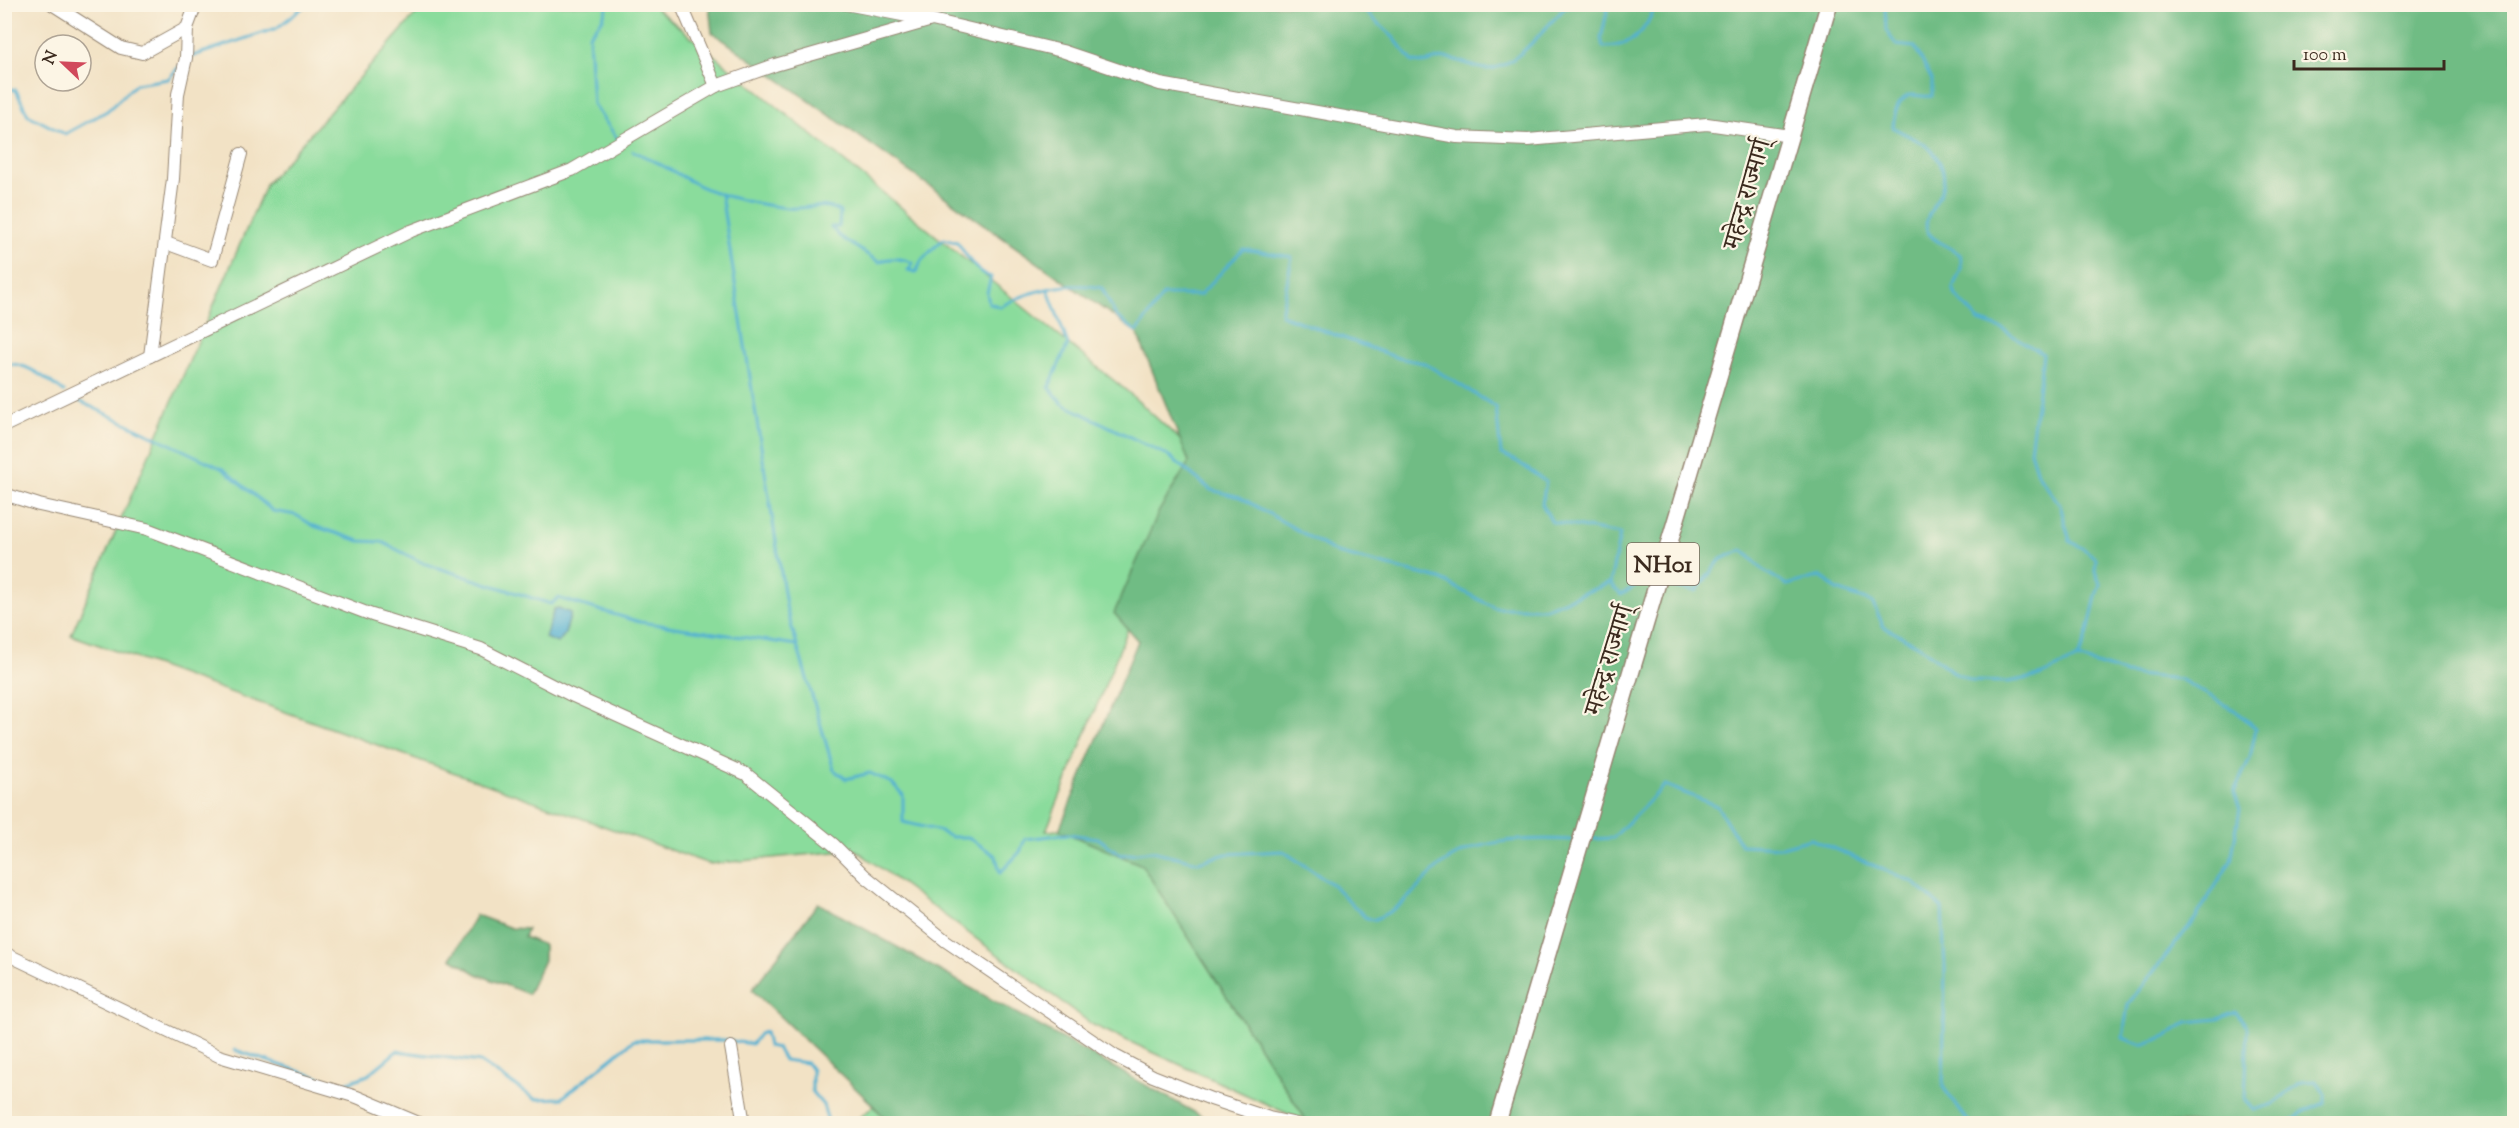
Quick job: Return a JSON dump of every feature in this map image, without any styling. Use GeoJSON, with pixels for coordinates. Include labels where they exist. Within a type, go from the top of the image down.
{"type":"FeatureCollection","features":[{"type":"Feature","properties":{"kind":"highway","name":"महेन्द्र राज्मार्ग्"},"geometry":{"type":"LineString","coordinates":[[1497,1124],[1829,4]]}},
{"type":"Feature","properties":{"kind":"street"},"geometry":{"type":"LineString","coordinates":[[52,4],[121,48],[142,53],[188,28]]}},
{"type":"Feature","properties":{"kind":"street"},"geometry":{"type":"LineString","coordinates":[[150,356],[173,179],[178,94],[186,58],[188,28],[196,4]]}},
{"type":"Feature","properties":{"kind":"street"},"geometry":{"type":"LineString","coordinates":[[681,4],[716,86]]}},
{"type":"Feature","properties":{"kind":"street"},"geometry":{"type":"LineString","coordinates":[[846,4],[932,20],[1062,51],[1160,84],[1457,137],[1528,140],[1707,124],[1790,136]]}},
{"type":"Feature","properties":{"kind":"street"},"geometry":{"type":"LineString","coordinates":[[4,426],[411,231],[572,170],[716,86],[775,65],[932,20]]}},
{"type":"Feature","properties":{"kind":"street"},"geometry":{"type":"LineString","coordinates":[[166,243],[212,260],[241,153]]}},
{"type":"Feature","properties":{"kind":"street"},"geometry":{"type":"LineString","coordinates":[[4,494],[39,505],[147,529],[372,615],[481,649],[569,694],[747,774],[834,845],[865,876],[946,941],[1115,1056],[1153,1076],[1211,1099],[1269,1118],[1297,1124]]}},
{"type":"Feature","properties":{"kind":"street"},"geometry":{"type":"LineString","coordinates":[[4,952],[219,1056],[357,1097],[422,1124]]}},
{"type":"Feature","properties":{"kind":"street"},"geometry":{"type":"LineString","coordinates":[[731,1047],[744,1124]]}},
{"type":"Feature","properties":{"kind":"green space"},"geometry":{"type":"Polygon","coordinates":[[[424,5],[652,5],[1128,392],[1198,456],[1046,831],[1059,830],[1142,864],[1308,1123],[1093,1025],[856,850],[709,864],[71,635],[266,184],[424,5]]]}},
{"type":"Feature","properties":{"kind":"green space"},"geometry":{"type":"Polygon","coordinates":[[[709,5],[2514,5],[2514,1123],[1308,1123],[1142,865],[1059,830],[1138,641],[1114,613],[1159,511],[1189,462],[1137,333],[712,32],[709,5]]]}},
{"type":"Feature","properties":{"kind":"green space"},"geometry":{"type":"Polygon","coordinates":[[[818,903],[1214,1123],[889,1123],[752,990],[818,903]]]}},
{"type":"Feature","properties":{"kind":"green space"},"geometry":{"type":"Polygon","coordinates":[[[476,915],[511,928],[527,929],[524,937],[544,945],[544,960],[528,994],[477,974],[451,958],[476,915]]]}},
{"type":"Feature","properties":{"kind":"green space"},"geometry":{"type":"Polygon","coordinates":[[[874,1106],[889,1123],[851,1124],[874,1106]]]}},
{"type":"Feature","properties":{"kind":"water"},"geometry":{"type":"Polygon","coordinates":[[[558,608],[571,613],[565,634],[558,643],[545,638],[554,609],[558,608]]]}},
{"type":"Feature","properties":{"kind":"waterway"},"geometry":{"type":"LineString","coordinates":[[190,57],[277,28],[307,4]]}},
{"type":"Feature","properties":{"kind":"waterway"},"geometry":{"type":"LineString","coordinates":[[605,4],[607,7],[602,20],[589,35],[593,104],[617,138]]}},
{"type":"Feature","properties":{"kind":"waterway"},"geometry":{"type":"LineString","coordinates":[[1364,4],[1365,11],[1393,37],[1413,62],[1424,63],[1450,58],[1486,69],[1497,67],[1519,55],[1566,7],[1576,4]]}},
{"type":"Feature","properties":{"kind":"waterway"},"geometry":{"type":"LineString","coordinates":[[1604,4],[1608,8],[1601,38],[1603,47],[1631,41],[1648,22],[1656,4]]}},
{"type":"Feature","properties":{"kind":"waterway"},"geometry":{"type":"LineString","coordinates":[[1885,4],[1886,30],[1896,45],[1915,47],[1932,80],[1932,96],[1912,95],[1903,99],[1895,112],[1893,127],[1925,145],[1940,162],[1944,175],[1943,186],[1926,224],[1931,236],[1961,256],[1961,269],[1953,287],[1956,296],[1979,321],[2002,329],[2043,354],[2030,451],[2037,473],[2060,505],[2070,541],[2096,559],[2095,571],[2100,584],[2086,640],[2078,657]]}},
{"type":"Feature","properties":{"kind":"waterway"},"geometry":{"type":"LineString","coordinates":[[4,88],[16,90],[28,115],[65,134],[107,111],[136,84],[168,79],[179,67]]}},
{"type":"Feature","properties":{"kind":"waterway"},"geometry":{"type":"LineString","coordinates":[[633,151],[701,187],[725,196],[787,208],[821,206],[834,209],[840,212],[839,227],[831,227],[839,236],[879,262],[892,259],[905,260],[913,263],[908,270],[916,272],[921,261],[943,239],[957,242],[975,267],[991,277],[987,293],[989,303],[1000,307],[1023,296],[1049,288],[1062,286],[1102,288],[1116,316],[1137,332],[1163,295],[1200,295],[1243,249],[1292,257],[1281,315],[1398,358],[1424,363],[1496,407],[1501,454],[1518,462],[1546,482],[1542,504],[1552,522],[1620,534],[1610,583],[1621,595],[1647,578]]}},
{"type":"Feature","properties":{"kind":"waterway"},"geometry":{"type":"LineString","coordinates":[[721,194],[787,611],[834,770],[846,779],[870,773],[892,783],[903,795],[903,822],[936,830],[951,837],[968,837],[996,856],[1000,873],[1020,852],[1025,839],[1068,834],[1098,838],[1121,855],[1152,851],[1198,862],[1226,854],[1283,851],[1333,885],[1365,917],[1373,920],[1400,905],[1447,860],[1464,852],[1499,842],[1537,839],[1573,840]]}},
{"type":"Feature","properties":{"kind":"waterway"},"geometry":{"type":"LineString","coordinates":[[1048,290],[1068,344],[1049,387],[1063,404],[1169,456],[1211,490],[1240,497],[1337,553],[1440,579],[1495,608],[1545,608],[1610,583]]}},
{"type":"Feature","properties":{"kind":"waterway"},"geometry":{"type":"LineString","coordinates":[[4,364],[29,369],[64,392]]}},
{"type":"Feature","properties":{"kind":"waterway"},"geometry":{"type":"LineString","coordinates":[[77,400],[223,469],[273,511],[296,515],[314,526],[360,541],[382,542],[423,563],[551,604],[558,598],[640,622],[797,645]]}},
{"type":"Feature","properties":{"kind":"waterway"},"geometry":{"type":"LineString","coordinates":[[1672,587],[1696,591],[1721,559],[1743,550],[1764,571],[1787,585],[1821,576],[1837,590],[1872,602],[1884,627],[1921,647],[1954,673],[1972,681],[2008,682],[2040,676],[2078,658],[2126,674],[2180,679],[2236,711],[2256,728],[2250,758],[2234,792],[2240,809],[2231,861],[2195,919],[2128,1004],[2123,1038],[2142,1045],[2167,1036],[2187,1022],[2218,1019],[2236,1012],[2248,1028],[2245,1099],[2254,1110],[2273,1104],[2301,1082],[2316,1081],[2325,1094],[2325,1103],[2303,1112],[2289,1124]]}},
{"type":"Feature","properties":{"kind":"waterway"},"geometry":{"type":"LineString","coordinates":[[1593,839],[1613,838],[1665,785],[1717,806],[1741,845],[1782,847],[1811,839],[1913,882],[1942,908],[1945,968],[1943,1087],[1970,1124]]}},
{"type":"Feature","properties":{"kind":"waterway"},"geometry":{"type":"LineString","coordinates":[[235,1050],[341,1085],[368,1075],[397,1051],[480,1062],[535,1099],[562,1098],[634,1040],[726,1040],[752,1044],[759,1034],[765,1032],[768,1046],[777,1048],[784,1060],[807,1063],[812,1070],[812,1092],[823,1105],[829,1124]]}}]}
